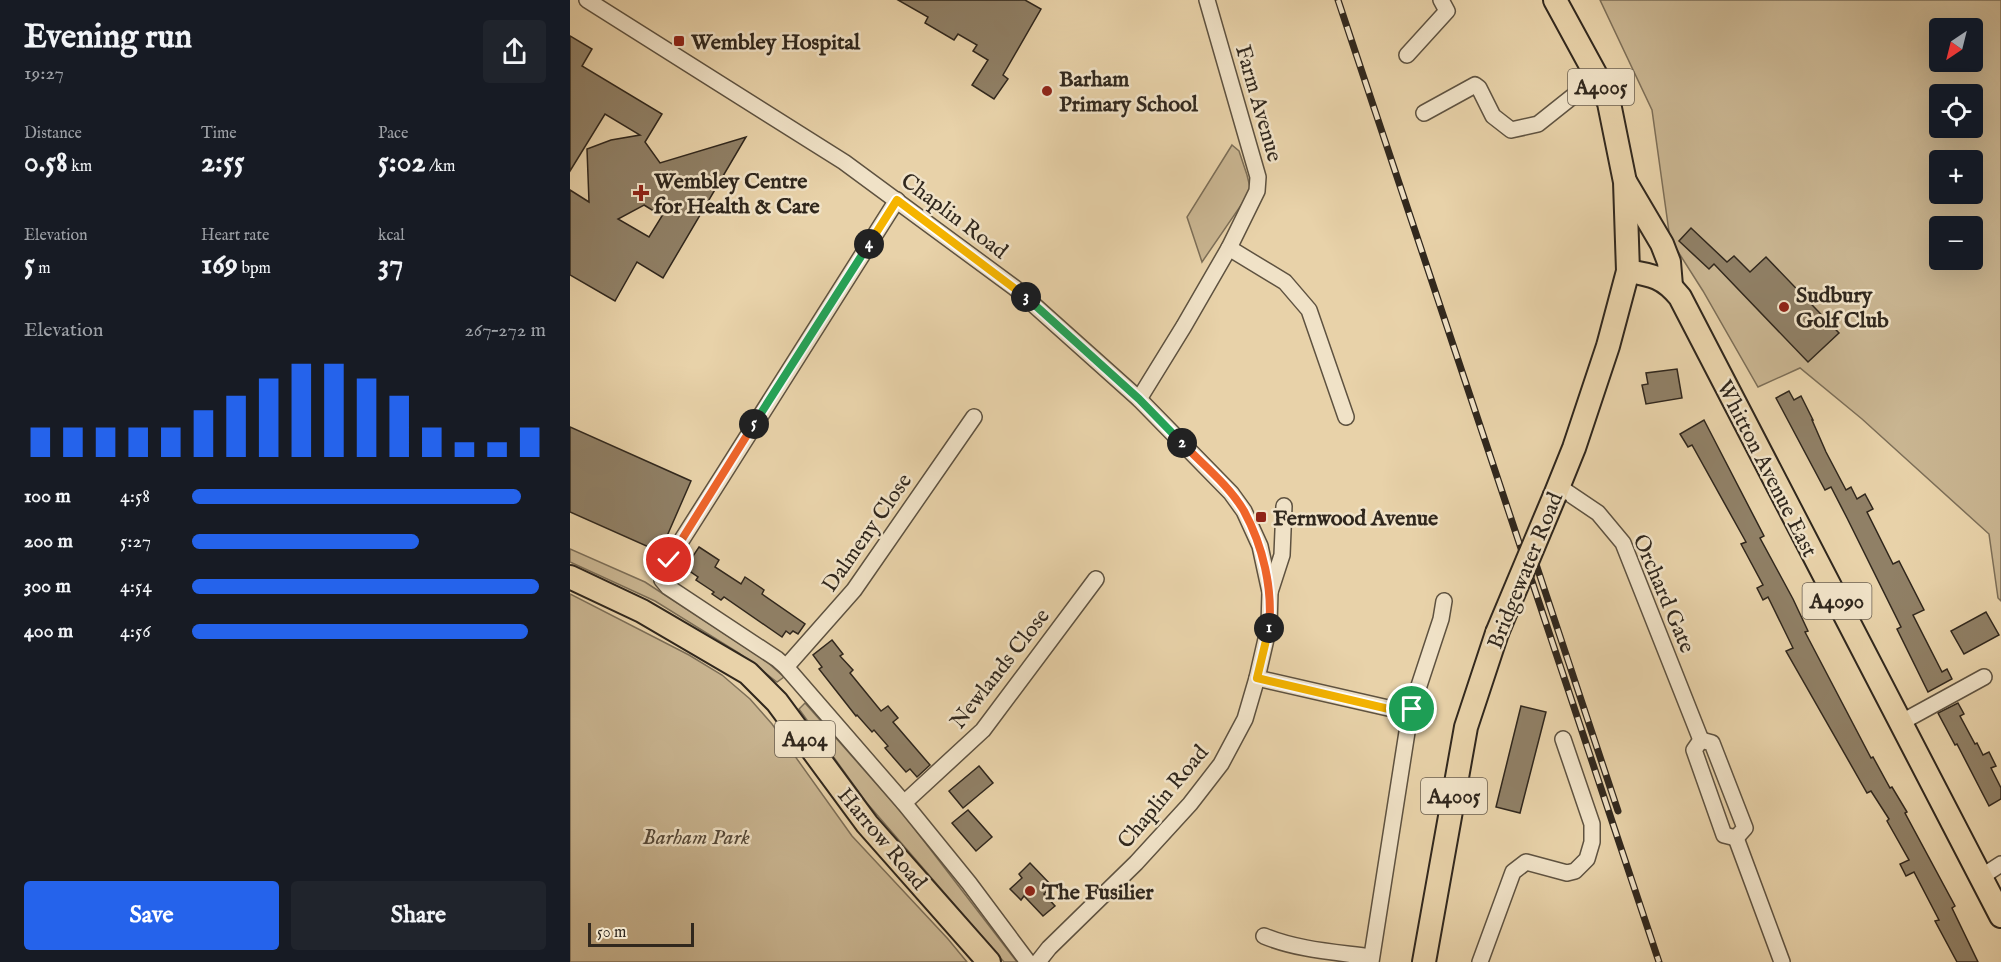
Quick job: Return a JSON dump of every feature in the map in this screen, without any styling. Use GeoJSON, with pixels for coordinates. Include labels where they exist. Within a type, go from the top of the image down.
{"type":"FeatureCollection","features":[{"type":"Feature","properties":{"kind":"main road","name":"Bridgewater Road"},"geometry":{"type":"LineString","coordinates":[[1424,962],[1466,727],[1497,633],[1574,448],[1608,346],[1628,271],[1625,182],[1609,103],[1555,0]]}},
{"type":"Feature","properties":{"kind":"main road","name":"Bridgewater Road"},"geometry":{"type":"LineString","coordinates":[[1625,182],[1662,244],[1669,262],[1671,286]]}},
{"type":"Feature","properties":{"kind":"main road"},"geometry":{"type":"LineString","coordinates":[[1628,271],[1656,276],[1671,286]]}},
{"type":"Feature","properties":{"kind":"main road","name":"Whitton Avenue East"},"geometry":{"type":"LineString","coordinates":[[1671,286],[1680,297],[2001,916]]}},
{"type":"Feature","properties":{"kind":"main road","name":"Harrow Road"},"geometry":{"type":"LineString","coordinates":[[570,577],[642,611],[748,673],[777,702],[867,824],[988,962]]}},
{"type":"Feature","properties":{"kind":"street","name":"Chaplin Road"},"geometry":{"type":"LineString","coordinates":[[587,0],[806,136],[1015,288],[1139,399],[1231,493],[1244,511],[1260,546],[1270,592],[1269,626],[1245,718],[1221,765],[1190,804],[1038,962]]}},
{"type":"Feature","properties":{"kind":"street","name":"Farm Avenue"},"geometry":{"type":"LineString","coordinates":[[1139,399],[1228,249],[1257,191],[1258,177],[1207,0]]}},
{"type":"Feature","properties":{"kind":"street"},"geometry":{"type":"LineString","coordinates":[[1407,55],[1447,11],[1441,0]]}},
{"type":"Feature","properties":{"kind":"street"},"geometry":{"type":"LineString","coordinates":[[1424,113],[1474,85],[1479,88],[1493,116],[1511,130],[1538,124],[1597,77]]}},
{"type":"Feature","properties":{"kind":"street","name":"Harrow Road"},"geometry":{"type":"LineString","coordinates":[[897,200],[669,560],[662,580],[668,587],[786,667],[904,803],[969,883],[1028,962]]}},
{"type":"Feature","properties":{"kind":"street"},"geometry":{"type":"LineString","coordinates":[[1228,249],[1285,282],[1309,310],[1346,417]]}},
{"type":"Feature","properties":{"kind":"street","name":"Dalmeny Close"},"geometry":{"type":"LineString","coordinates":[[786,667],[854,590],[974,417]]}},
{"type":"Feature","properties":{"kind":"street","name":"Orchard Gate"},"geometry":{"type":"LineString","coordinates":[[1556,490],[1598,513],[1623,543],[1701,740]]}},
{"type":"Feature","properties":{"kind":"street","name":"Chaplin Road"},"geometry":{"type":"LineString","coordinates":[[1270,592],[1282,555],[1284,506]]}},
{"type":"Feature","properties":{"kind":"street","name":"Newlands Close"},"geometry":{"type":"LineString","coordinates":[[904,803],[983,730],[1096,579]]}},
{"type":"Feature","properties":{"kind":"street"},"geometry":{"type":"LineString","coordinates":[[1264,936],[1306,949],[1371,960],[1410,714],[1441,619],[1444,601]]}},
{"type":"Feature","properties":{"kind":"street"},"geometry":{"type":"LineString","coordinates":[[1900,723],[1984,677]]}},
{"type":"Feature","properties":{"kind":"street"},"geometry":{"type":"LineString","coordinates":[[1257,678],[1410,714]]}},
{"type":"Feature","properties":{"kind":"street"},"geometry":{"type":"LineString","coordinates":[[1480,962],[1513,872],[1518,866],[1526,862],[1567,873],[1575,871],[1587,859],[1593,842],[1592,824],[1563,739]]}},
{"type":"Feature","properties":{"kind":"street","name":"Orchard Gate"},"geometry":{"type":"LineString","coordinates":[[1701,740],[1712,743],[1744,828],[1736,838]]}},
{"type":"Feature","properties":{"kind":"street","name":"Orchard Gate"},"geometry":{"type":"LineString","coordinates":[[1701,740],[1694,750],[1724,835],[1736,838]]}},
{"type":"Feature","properties":{"kind":"street","name":"Orchard Gate"},"geometry":{"type":"LineString","coordinates":[[1736,838],[1782,962]]}},
{"type":"Feature","properties":{"kind":"street"},"geometry":{"type":"LineString","coordinates":[[1981,877],[2001,864]]}},
{"type":"Feature","properties":{"kind":"green space"},"geometry":{"type":"Polygon","coordinates":[[[1600,0],[2001,0],[2001,601],[1998,598],[1989,534],[1862,419],[1800,368],[1758,387],[1670,239],[1652,110],[1600,0]]]}},
{"type":"Feature","properties":{"kind":"green space"},"geometry":{"type":"Polygon","coordinates":[[[1232,145],[1239,151],[1250,187],[1246,198],[1202,262],[1187,217],[1232,145]]]}},
{"type":"Feature","properties":{"kind":"green space"},"geometry":{"type":"Polygon","coordinates":[[[570,549],[645,582],[766,661],[784,677],[777,682],[739,653],[655,601],[570,562],[570,549]]]}},
{"type":"Feature","properties":{"kind":"green space","name":"Barham Park"},"geometry":{"type":"Polygon","coordinates":[[[570,594],[689,655],[722,675],[750,699],[772,724],[852,836],[967,962],[570,962],[570,594]]]}},
{"type":"Feature","properties":{"kind":"green space"},"geometry":{"type":"Polygon","coordinates":[[[805,703],[904,815],[1017,962],[1004,962],[866,802],[799,709],[805,703]]]}},
{"type":"Feature","properties":{"kind":"building"},"geometry":{"type":"Polygon","coordinates":[[[898,0],[1025,0],[1041,9],[1003,75],[1008,79],[994,99],[972,85],[988,60],[973,51],[977,45],[958,34],[954,40],[925,23],[928,17],[898,0]]]}},
{"type":"Feature","properties":{"kind":"building","name":"Wembley Centre for Health & Care"},"geometry":{"type":"Polygon","coordinates":[[[570,36],[592,49],[582,66],[662,114],[645,142],[660,163],[746,137],[663,278],[637,262],[615,301],[570,275],[570,190],[589,202],[587,149],[611,140],[640,135],[605,114],[570,171],[570,36]],[[644,205],[618,219],[649,237],[662,216],[644,205]]]}},
{"type":"Feature","properties":{"kind":"building","name":"Sudbury Golf Club"},"geometry":{"type":"Polygon","coordinates":[[[1691,228],[1727,262],[1734,256],[1750,272],[1766,257],[1839,333],[1808,362],[1714,264],[1709,269],[1679,241],[1691,228]]]}},
{"type":"Feature","properties":{"kind":"building"},"geometry":{"type":"Polygon","coordinates":[[[1677,369],[1682,398],[1646,404],[1642,385],[1648,384],[1646,373],[1677,369]]]}},
{"type":"Feature","properties":{"kind":"building"},"geometry":{"type":"Polygon","coordinates":[[[1789,391],[1794,400],[1801,396],[1846,490],[1851,487],[1857,499],[1865,494],[1873,509],[1867,512],[1893,564],[1899,561],[1924,610],[1913,615],[1942,672],[1947,669],[1952,679],[1928,692],[1897,629],[1901,627],[1831,487],[1825,490],[1776,398],[1789,391]]]}},
{"type":"Feature","properties":{"kind":"building"},"geometry":{"type":"Polygon","coordinates":[[[1704,420],[1764,536],[1760,538],[1793,599],[1808,631],[1805,632],[1871,758],[1873,757],[1890,788],[1892,787],[1907,812],[1905,813],[1955,906],[1952,908],[1978,962],[1957,962],[1935,921],[1939,920],[1914,872],[1906,876],[1900,864],[1909,860],[1887,821],[1889,819],[1871,791],[1867,793],[1786,651],[1793,648],[1768,597],[1763,600],[1757,588],[1763,585],[1741,544],[1746,542],[1692,445],[1688,447],[1680,434],[1704,420]]]}},
{"type":"Feature","properties":{"kind":"building"},"geometry":{"type":"Polygon","coordinates":[[[570,427],[691,481],[660,552],[570,512],[570,427]]]}},
{"type":"Feature","properties":{"kind":"building"},"geometry":{"type":"Polygon","coordinates":[[[699,547],[719,560],[715,567],[741,584],[745,577],[764,590],[762,594],[805,624],[798,634],[793,631],[790,634],[786,631],[782,637],[724,597],[721,600],[712,594],[714,592],[696,580],[698,577],[685,568],[699,547]]]}},
{"type":"Feature","properties":{"kind":"building"},"geometry":{"type":"Polygon","coordinates":[[[1986,612],[1999,635],[1964,654],[1951,631],[1986,612]]]}},
{"type":"Feature","properties":{"kind":"building"},"geometry":{"type":"Polygon","coordinates":[[[832,640],[843,654],[840,656],[853,670],[850,673],[881,711],[888,706],[898,718],[893,722],[930,765],[917,777],[910,769],[906,772],[885,748],[888,746],[874,730],[872,732],[856,716],[819,669],[822,667],[813,655],[832,640]]]}},
{"type":"Feature","properties":{"kind":"building"},"geometry":{"type":"Polygon","coordinates":[[[1958,703],[1964,714],[1960,716],[1975,744],[1977,743],[1983,755],[1989,752],[1996,766],[1991,768],[2001,788],[2001,799],[1989,806],[1938,713],[1958,703]]]}},
{"type":"Feature","properties":{"kind":"building"},"geometry":{"type":"Polygon","coordinates":[[[1521,706],[1546,712],[1520,813],[1496,807],[1521,706]]]}},
{"type":"Feature","properties":{"kind":"building"},"geometry":{"type":"Polygon","coordinates":[[[979,766],[993,783],[963,808],[949,791],[979,766]]]}},
{"type":"Feature","properties":{"kind":"building"},"geometry":{"type":"Polygon","coordinates":[[[968,810],[992,837],[976,851],[952,823],[968,810]]]}},
{"type":"Feature","properties":{"kind":"building"},"geometry":{"type":"Polygon","coordinates":[[[1030,863],[1052,886],[1044,894],[1055,906],[1043,916],[1024,896],[1021,900],[1010,889],[1022,878],[1019,874],[1030,863]]]}},
{"type":"Feature","properties":{"kind":"railway"},"geometry":{"type":"LineString","coordinates":[[1338,0],[1659,962]]}},
{"type":"Feature","properties":{"kind":"railway"},"geometry":{"type":"LineString","coordinates":[[1531,549],[1618,811]]}},
{"type":"Feature","properties":{"kind":"place","name":"Wembley Hospital"},"geometry":{"type":"Point","coordinates":[679,41]}},
{"type":"Feature","properties":{"kind":"place","name":"Barham Primary School"},"geometry":{"type":"Point","coordinates":[1047,91]}},
{"type":"Feature","properties":{"kind":"place","name":"Wembley Centre for Health & Care"},"geometry":{"type":"Point","coordinates":[641,193]}},
{"type":"Feature","properties":{"kind":"place","name":"Sudbury Golf Club"},"geometry":{"type":"Point","coordinates":[1784,307]}},
{"type":"Feature","properties":{"kind":"place","name":"Fernwood Avenue"},"geometry":{"type":"Point","coordinates":[1261,517]}},
{"type":"Feature","properties":{"kind":"place","name":"The Fusilier"},"geometry":{"type":"Point","coordinates":[1030,891]}},
{"type":"Feature","properties":{"kind":"route"},"geometry":{"type":"LineString","coordinates":[[669,560],[897,200],[1015,288],[1072,337],[1139,399],[1231,493],[1244,511],[1260,546],[1270,592],[1269,626],[1257,678],[1410,714],[1412,709]]}}]}
